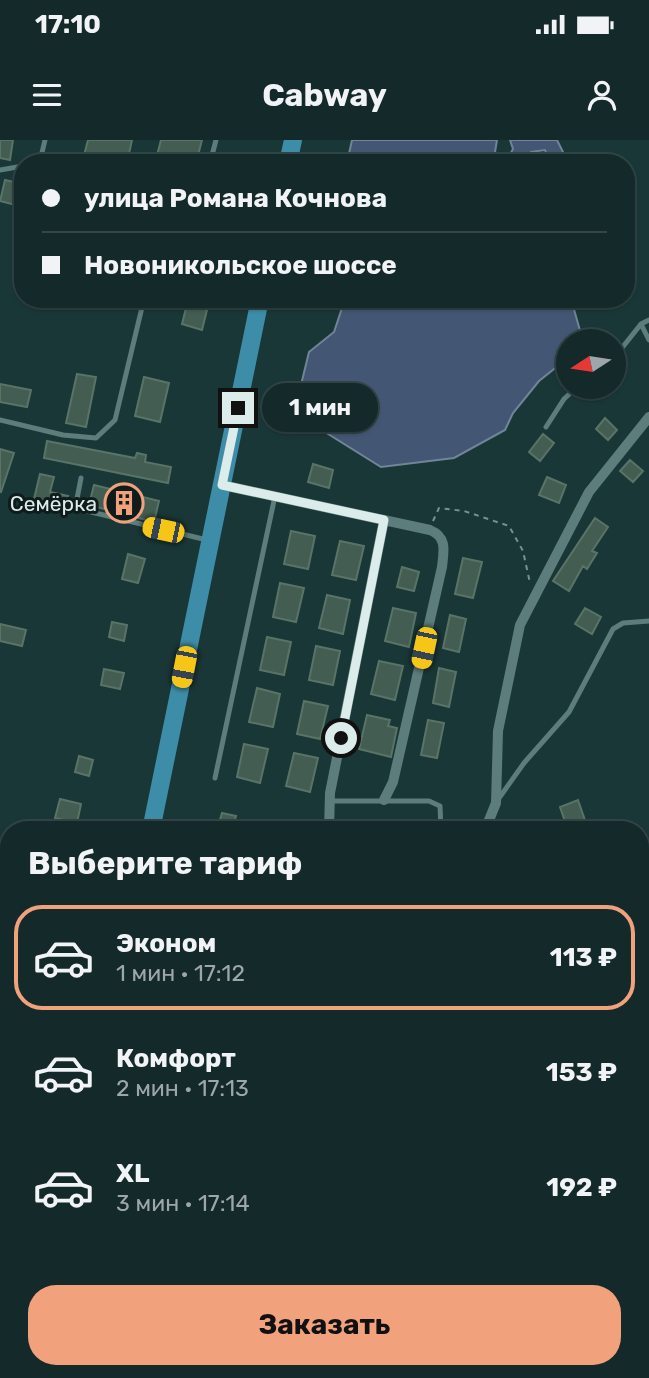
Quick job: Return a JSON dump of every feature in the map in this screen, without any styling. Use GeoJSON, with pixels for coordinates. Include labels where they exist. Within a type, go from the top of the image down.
{"type":"FeatureCollection","features":[{"type":"Feature","properties":{"kind":"highway"},"geometry":{"type":"LineString","coordinates":[[153,821],[259,308]]}},
{"type":"Feature","properties":{"kind":"street"},"geometry":{"type":"LineString","coordinates":[[489,821],[496,803],[498,730],[520,625],[589,492],[649,418]]}},
{"type":"Feature","properties":{"kind":"street"},"geometry":{"type":"LineString","coordinates":[[222,485],[430,530],[443,540],[442,567],[393,782],[384,800]]}},
{"type":"Feature","properties":{"kind":"street"},"geometry":{"type":"LineString","coordinates":[[329,821],[329,801],[384,520]]}},
{"type":"Feature","properties":{"kind":"lane"},"geometry":{"type":"LineString","coordinates":[[0,420],[63,435],[96,438],[115,420],[142,308]]}},
{"type":"Feature","properties":{"kind":"lane"},"geometry":{"type":"LineString","coordinates":[[626,343],[641,324],[649,320]]}},
{"type":"Feature","properties":{"kind":"lane"},"geometry":{"type":"LineString","coordinates":[[641,324],[649,340]]}},
{"type":"Feature","properties":{"kind":"lane"},"geometry":{"type":"LineString","coordinates":[[546,427],[564,399]]}},
{"type":"Feature","properties":{"kind":"lane"},"geometry":{"type":"LineString","coordinates":[[81,478],[76,504],[79,509],[210,540]]}},
{"type":"Feature","properties":{"kind":"lane"},"geometry":{"type":"LineString","coordinates":[[215,778],[275,496]]}},
{"type":"Feature","properties":{"kind":"lane"},"geometry":{"type":"LineString","coordinates":[[496,803],[524,763],[569,712],[613,629],[623,623],[649,621]]}},
{"type":"Feature","properties":{"kind":"lane"},"geometry":{"type":"LineString","coordinates":[[329,801],[429,801],[440,806],[441,821]]}},
{"type":"Feature","properties":{"kind":"path"},"geometry":{"type":"LineString","coordinates":[[430,530],[439,508],[464,511],[509,527],[523,551],[533,598]]}},
{"type":"Feature","properties":{"kind":"water"},"geometry":{"type":"Polygon","coordinates":[[[352,140],[497,140],[497,154],[349,154],[352,140]]]}},
{"type":"Feature","properties":{"kind":"water"},"geometry":{"type":"Polygon","coordinates":[[[510,140],[557,140],[564,154],[546,154],[545,150],[510,154],[513,149],[510,140]]]}},
{"type":"Feature","properties":{"kind":"water"},"geometry":{"type":"Polygon","coordinates":[[[342,308],[574,308],[580,329],[556,329],[556,367],[539,381],[513,413],[505,430],[454,458],[381,467],[317,427],[300,402],[299,393],[309,352],[334,332],[342,308]]]}},
{"type":"Feature","properties":{"kind":"building"},"geometry":{"type":"Polygon","coordinates":[[[0,140],[13,140],[10,160],[0,158],[0,140]]]}},
{"type":"Feature","properties":{"kind":"building"},"geometry":{"type":"Polygon","coordinates":[[[88,140],[132,140],[129,154],[84,154],[88,140]]]}},
{"type":"Feature","properties":{"kind":"building"},"geometry":{"type":"Polygon","coordinates":[[[161,140],[202,140],[198,154],[157,154],[161,140]]]}},
{"type":"Feature","properties":{"kind":"building"},"geometry":{"type":"Polygon","coordinates":[[[5,180],[14,182],[14,205],[0,201],[5,180]]]}},
{"type":"Feature","properties":{"kind":"building"},"geometry":{"type":"Polygon","coordinates":[[[186,308],[207,310],[202,330],[182,324],[186,308]]]}},
{"type":"Feature","properties":{"kind":"building"},"geometry":{"type":"Polygon","coordinates":[[[77,374],[96,377],[86,427],[66,423],[77,374]]]}},
{"type":"Feature","properties":{"kind":"building"},"geometry":{"type":"Polygon","coordinates":[[[144,377],[169,383],[160,422],[135,416],[144,377]]]}},
{"type":"Feature","properties":{"kind":"building"},"geometry":{"type":"Polygon","coordinates":[[[0,384],[31,390],[27,407],[0,402],[0,384]]]}},
{"type":"Feature","properties":{"kind":"building"},"geometry":{"type":"Polygon","coordinates":[[[605,418],[617,430],[608,440],[596,429],[605,418]]]}},
{"type":"Feature","properties":{"kind":"building"},"geometry":{"type":"Polygon","coordinates":[[[543,434],[554,443],[540,461],[529,452],[543,434]]]}},
{"type":"Feature","properties":{"kind":"building"},"geometry":{"type":"Polygon","coordinates":[[[47,441],[135,458],[137,453],[146,455],[145,462],[171,467],[168,483],[44,458],[47,441]]]}},
{"type":"Feature","properties":{"kind":"building"},"geometry":{"type":"Polygon","coordinates":[[[0,449],[14,453],[1,492],[0,492],[0,449]]]}},
{"type":"Feature","properties":{"kind":"building"},"geometry":{"type":"Polygon","coordinates":[[[630,460],[643,471],[633,482],[620,471],[630,460]]]}},
{"type":"Feature","properties":{"kind":"building"},"geometry":{"type":"Polygon","coordinates":[[[313,464],[333,470],[329,488],[308,482],[313,464]]]}},
{"type":"Feature","properties":{"kind":"building"},"geometry":{"type":"Polygon","coordinates":[[[40,474],[54,477],[50,492],[68,496],[66,500],[71,502],[69,512],[33,503],[40,474]]]}},
{"type":"Feature","properties":{"kind":"building"},"geometry":{"type":"Polygon","coordinates":[[[547,477],[566,485],[559,503],[539,495],[547,477]]]}},
{"type":"Feature","properties":{"kind":"building","name":"Семёрка"},"geometry":{"type":"Polygon","coordinates":[[[94,485],[159,501],[154,522],[89,505],[94,485]]]}},
{"type":"Feature","properties":{"kind":"building"},"geometry":{"type":"Polygon","coordinates":[[[595,518],[608,527],[592,551],[597,553],[587,569],[583,566],[569,591],[553,581],[595,518]]]}},
{"type":"Feature","properties":{"kind":"building"},"geometry":{"type":"Polygon","coordinates":[[[291,531],[315,536],[308,569],[284,564],[291,531]]]}},
{"type":"Feature","properties":{"kind":"building"},"geometry":{"type":"Polygon","coordinates":[[[340,541],[364,546],[356,580],[332,575],[340,541]]]}},
{"type":"Feature","properties":{"kind":"building"},"geometry":{"type":"Polygon","coordinates":[[[128,554],[145,559],[138,583],[122,579],[128,554]]]}},
{"type":"Feature","properties":{"kind":"building"},"geometry":{"type":"Polygon","coordinates":[[[463,558],[482,562],[473,598],[455,594],[463,558]]]}},
{"type":"Feature","properties":{"kind":"building"},"geometry":{"type":"Polygon","coordinates":[[[402,567],[419,572],[414,591],[397,587],[402,567]]]}},
{"type":"Feature","properties":{"kind":"building"},"geometry":{"type":"Polygon","coordinates":[[[280,583],[304,588],[296,622],[273,617],[280,583]]]}},
{"type":"Feature","properties":{"kind":"building"},"geometry":{"type":"Polygon","coordinates":[[[327,595],[350,600],[343,634],[319,628],[327,595]]]}},
{"type":"Feature","properties":{"kind":"building"},"geometry":{"type":"Polygon","coordinates":[[[393,608],[416,613],[409,647],[385,641],[393,608]]]}},
{"type":"Feature","properties":{"kind":"building"},"geometry":{"type":"Polygon","coordinates":[[[585,608],[601,617],[592,634],[575,624],[585,608]]]}},
{"type":"Feature","properties":{"kind":"building"},"geometry":{"type":"Polygon","coordinates":[[[450,615],[466,619],[459,652],[443,648],[450,615]]]}},
{"type":"Feature","properties":{"kind":"building"},"geometry":{"type":"Polygon","coordinates":[[[112,622],[127,625],[124,641],[109,637],[112,622]]]}},
{"type":"Feature","properties":{"kind":"building"},"geometry":{"type":"Polygon","coordinates":[[[0,624],[26,630],[22,646],[0,641],[0,624]]]}},
{"type":"Feature","properties":{"kind":"building"},"geometry":{"type":"Polygon","coordinates":[[[267,637],[291,642],[284,675],[260,670],[267,637]]]}},
{"type":"Feature","properties":{"kind":"building"},"geometry":{"type":"Polygon","coordinates":[[[316,646],[340,651],[333,685],[309,680],[316,646]]]}},
{"type":"Feature","properties":{"kind":"building"},"geometry":{"type":"Polygon","coordinates":[[[379,661],[403,666],[395,700],[371,694],[379,661]]]}},
{"type":"Feature","properties":{"kind":"building"},"geometry":{"type":"Polygon","coordinates":[[[439,668],[456,672],[449,707],[433,703],[439,668]]]}},
{"type":"Feature","properties":{"kind":"building"},"geometry":{"type":"Polygon","coordinates":[[[104,669],[124,673],[120,689],[101,685],[104,669]]]}},
{"type":"Feature","properties":{"kind":"building"},"geometry":{"type":"Polygon","coordinates":[[[257,688],[280,694],[273,727],[249,722],[257,688]]]}},
{"type":"Feature","properties":{"kind":"building"},"geometry":{"type":"Polygon","coordinates":[[[304,701],[328,706],[320,739],[297,734],[304,701]]]}},
{"type":"Feature","properties":{"kind":"building"},"geometry":{"type":"Polygon","coordinates":[[[367,715],[390,720],[388,726],[397,728],[391,757],[359,749],[367,715]]]}},
{"type":"Feature","properties":{"kind":"building"},"geometry":{"type":"Polygon","coordinates":[[[428,720],[444,723],[437,758],[421,755],[428,720]]]}},
{"type":"Feature","properties":{"kind":"building"},"geometry":{"type":"Polygon","coordinates":[[[244,744],[268,749],[260,783],[237,777],[244,744]]]}},
{"type":"Feature","properties":{"kind":"building"},"geometry":{"type":"Polygon","coordinates":[[[294,753],[318,758],[310,792],[286,786],[294,753]]]}},
{"type":"Feature","properties":{"kind":"building"},"geometry":{"type":"Polygon","coordinates":[[[79,756],[93,760],[89,776],[75,772],[79,756]]]}},
{"type":"Feature","properties":{"kind":"building"},"geometry":{"type":"Polygon","coordinates":[[[60,799],[81,804],[77,821],[55,818],[60,799]]]}},
{"type":"Feature","properties":{"kind":"building"},"geometry":{"type":"Polygon","coordinates":[[[578,800],[585,821],[565,821],[560,807],[578,800]]]}},
{"type":"Feature","properties":{"kind":"building"},"geometry":{"type":"Polygon","coordinates":[[[222,813],[236,816],[235,821],[220,821],[222,813]]]}},
{"type":"Feature","properties":{"kind":"place","name":"Семёрка"},"geometry":{"type":"Point","coordinates":[124,503]}},
{"type":"Feature","properties":{"kind":"route"},"geometry":{"type":"LineString","coordinates":[[238,408],[222,485],[384,520],[341,738]]}}]}
